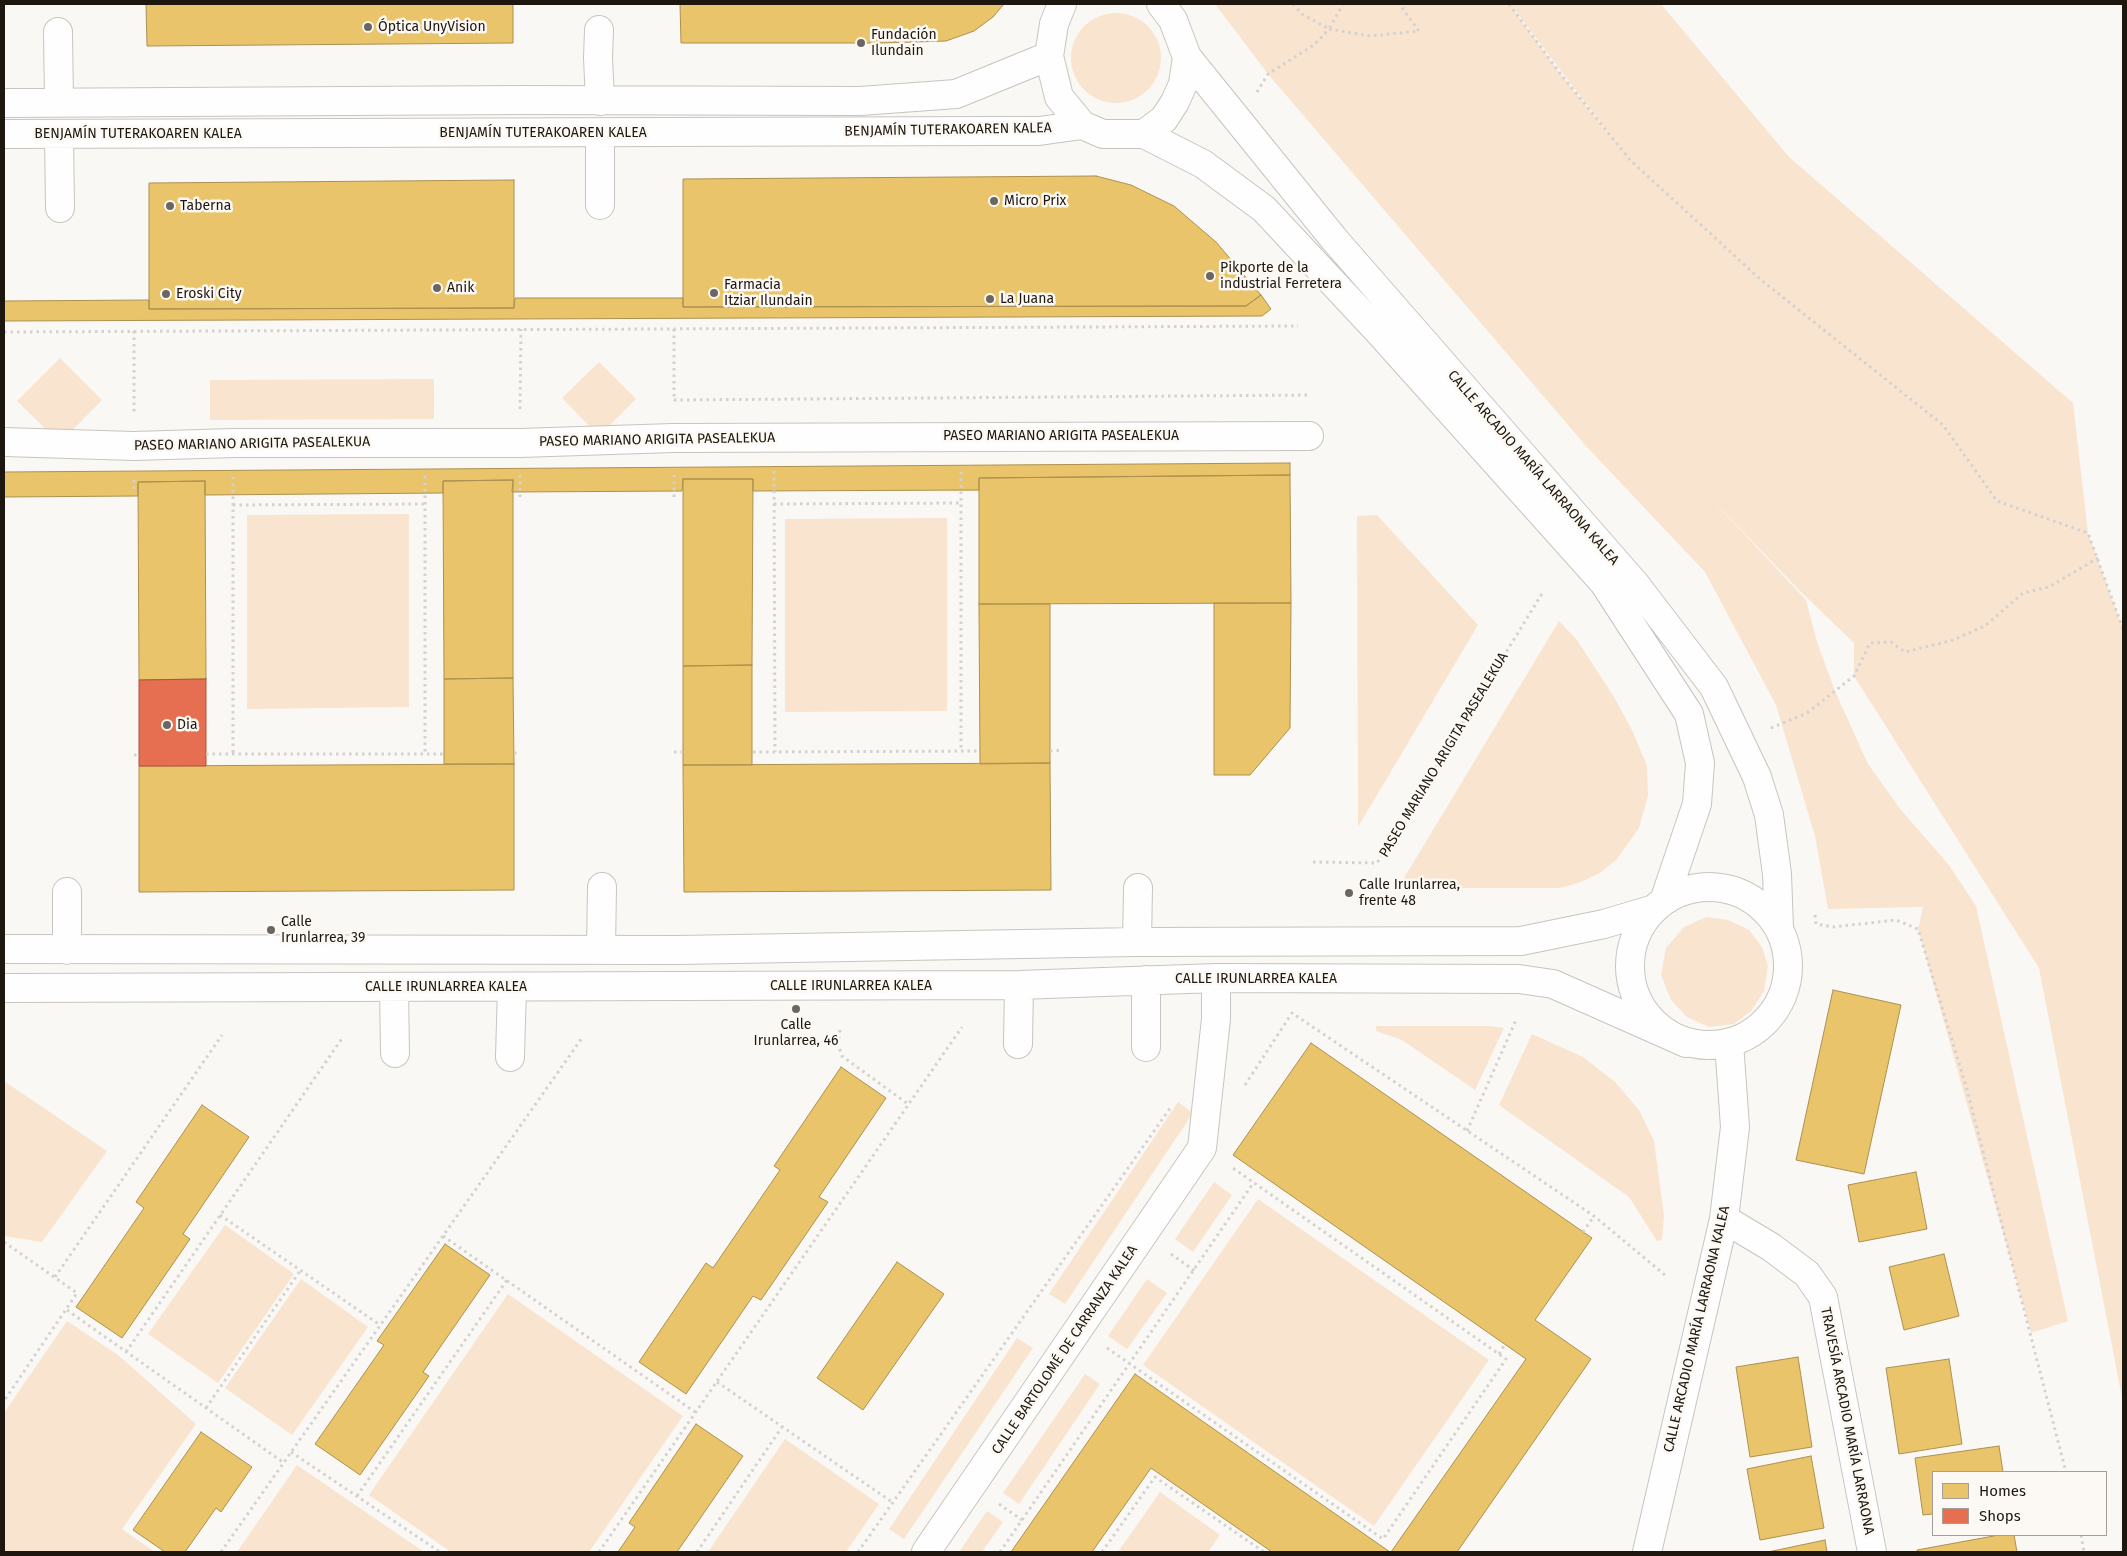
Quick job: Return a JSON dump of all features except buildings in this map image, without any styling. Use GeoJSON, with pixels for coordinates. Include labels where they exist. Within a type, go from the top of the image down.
{"type":"FeatureCollection","features":[{"type":"Feature","properties":{"kind":"street"},"geometry":{"type":"LineString","coordinates":[[1062,4],[1054,24],[1049,56],[1059,97],[1082,125],[1103,134],[1144,134],[1164,119],[1175,102],[1183,84],[1187,57],[1173,20],[1161,4]]}},
{"type":"Feature","properties":{"kind":"street"},"geometry":{"type":"LineString","coordinates":[[599,30],[600,101]]}},
{"type":"Feature","properties":{"kind":"street"},"geometry":{"type":"LineString","coordinates":[[58,32],[59,102]]}},
{"type":"Feature","properties":{"kind":"street"},"geometry":{"type":"LineString","coordinates":[[4,103],[860,100],[956,94],[1049,56]]}},
{"type":"Feature","properties":{"kind":"street","name":"CALLE ARCADIO MARÍA LARRAONA KALEA"},"geometry":{"type":"LineString","coordinates":[[1187,57],[1334,239],[1636,585],[1714,687],[1756,777],[1769,815],[1777,874],[1779,928]]}},
{"type":"Feature","properties":{"kind":"street","name":"BENJAMÍN TUTERAKOAREN KALEA"},"geometry":{"type":"LineString","coordinates":[[4,134],[1039,131],[1082,125]]}},
{"type":"Feature","properties":{"kind":"street"},"geometry":{"type":"LineString","coordinates":[[600,133],[600,205]]}},
{"type":"Feature","properties":{"kind":"street","name":"CALLE ARCADIO MARÍA LARRAONA KALEA"},"geometry":{"type":"LineString","coordinates":[[1144,134],[1203,164],[1264,209],[1379,332],[1604,583],[1689,714],[1700,763],[1697,804],[1659,905]]}},
{"type":"Feature","properties":{"kind":"street"},"geometry":{"type":"LineString","coordinates":[[59,135],[60,208]]}},
{"type":"Feature","properties":{"kind":"street","name":"PASEO MARIANO ARIGITA PASEALEKUA"},"geometry":{"type":"LineString","coordinates":[[4,442],[134,446],[520,443],[674,438],[1309,436]]}},
{"type":"Feature","properties":{"kind":"street"},"geometry":{"type":"LineString","coordinates":[[601,950],[602,887]]}},
{"type":"Feature","properties":{"kind":"street"},"geometry":{"type":"LineString","coordinates":[[4,949],[601,950],[1138,942],[1521,941],[1604,924],[1659,905],[1688,890],[1714,887],[1740,893],[1762,907],[1779,928],[1787,950],[1788,975],[1782,998],[1769,1018],[1751,1034],[1729,1044],[1708,1046],[1686,1043],[1663,1031],[1645,1014],[1633,991],[1629,966],[1634,941],[1646,918],[1659,905]]}},
{"type":"Feature","properties":{"kind":"street"},"geometry":{"type":"LineString","coordinates":[[1138,888],[1138,942]]}},
{"type":"Feature","properties":{"kind":"street"},"geometry":{"type":"LineString","coordinates":[[67,892],[67,950]]}},
{"type":"Feature","properties":{"kind":"street","name":"CALLE IRUNLARREA KALEA"},"geometry":{"type":"LineString","coordinates":[[4,988],[1019,985],[1216,978],[1519,978],[1553,984],[1686,1043]]}},
{"type":"Feature","properties":{"kind":"street","name":"CALLE BARTOLOMÉ DE CARRANZA KALEA"},"geometry":{"type":"LineString","coordinates":[[926,1552],[1202,1148],[1216,1019],[1216,978]]}},
{"type":"Feature","properties":{"kind":"street"},"geometry":{"type":"LineString","coordinates":[[1146,980],[1146,1047]]}},
{"type":"Feature","properties":{"kind":"street"},"geometry":{"type":"LineString","coordinates":[[1018,1044],[1019,985]]}},
{"type":"Feature","properties":{"kind":"street"},"geometry":{"type":"LineString","coordinates":[[394,987],[395,1054]]}},
{"type":"Feature","properties":{"kind":"street"},"geometry":{"type":"LineString","coordinates":[[510,1057],[512,987]]}},
{"type":"Feature","properties":{"kind":"street","name":"CALLE ARCADIO MARÍA LARRAONA KALEA"},"geometry":{"type":"LineString","coordinates":[[1646,1552],[1724,1219],[1735,1128],[1729,1044]]}},
{"type":"Feature","properties":{"kind":"street","name":"TRAVESÍA ARCADIO MARÍA LARRAONA"},"geometry":{"type":"LineString","coordinates":[[1724,1219],[1771,1247],[1807,1274],[1823,1297],[1872,1552]]}},
{"type":"Feature","properties":{"kind":"path"},"geometry":{"type":"LineString","coordinates":[[1293,4],[1302,14],[1329,29],[1370,36],[1419,31],[1403,10],[1402,4]]}},
{"type":"Feature","properties":{"kind":"path"},"geometry":{"type":"LineString","coordinates":[[1256,95],[1268,74],[1314,45],[1329,29],[1344,4]]}},
{"type":"Feature","properties":{"kind":"path"},"geometry":{"type":"LineString","coordinates":[[1509,4],[1559,72],[1630,160],[1760,279],[1943,425],[1997,501],[2088,534],[2123,629]]}},
{"type":"Feature","properties":{"kind":"path"},"geometry":{"type":"LineString","coordinates":[[4,332],[1298,326]]}},
{"type":"Feature","properties":{"kind":"path"},"geometry":{"type":"LineString","coordinates":[[674,400],[1310,395]]}},
{"type":"Feature","properties":{"kind":"path"},"geometry":{"type":"LineString","coordinates":[[961,436],[961,751]]}},
{"type":"Feature","properties":{"kind":"path"},"geometry":{"type":"LineString","coordinates":[[774,438],[775,752]]}},
{"type":"Feature","properties":{"kind":"path"},"geometry":{"type":"LineString","coordinates":[[425,443],[425,753]]}},
{"type":"Feature","properties":{"kind":"path"},"geometry":{"type":"LineString","coordinates":[[233,754],[234,444]]}},
{"type":"Feature","properties":{"kind":"path"},"geometry":{"type":"LineString","coordinates":[[774,504],[960,503]]}},
{"type":"Feature","properties":{"kind":"path"},"geometry":{"type":"LineString","coordinates":[[233,504],[425,504]]}},
{"type":"Feature","properties":{"kind":"path"},"geometry":{"type":"LineString","coordinates":[[1769,729],[1807,713],[1854,676],[1870,643],[1891,642],[1905,652],[1953,640],[1985,626],[2023,593],[2049,587],[2098,558]]}},
{"type":"Feature","properties":{"kind":"path","name":"PASEO MARIANO ARIGITA PASEALEKUA"},"geometry":{"type":"LineString","coordinates":[[1313,862],[1377,863],[1544,592]]}},
{"type":"Feature","properties":{"kind":"path"},"geometry":{"type":"LineString","coordinates":[[1050,750],[1062,750]]}},
{"type":"Feature","properties":{"kind":"path"},"geometry":{"type":"LineString","coordinates":[[753,752],[980,751]]}},
{"type":"Feature","properties":{"kind":"path"},"geometry":{"type":"LineString","coordinates":[[674,752],[684,752]]}},
{"type":"Feature","properties":{"kind":"path"},"geometry":{"type":"LineString","coordinates":[[514,753],[520,753]]}},
{"type":"Feature","properties":{"kind":"path"},"geometry":{"type":"LineString","coordinates":[[206,754],[444,754]]}},
{"type":"Feature","properties":{"kind":"path"},"geometry":{"type":"LineString","coordinates":[[134,755],[139,755]]}},
{"type":"Feature","properties":{"kind":"path"},"geometry":{"type":"LineString","coordinates":[[1816,924],[1833,927],[1896,920],[1918,929],[1966,1086],[2066,1471]]}},
{"type":"Feature","properties":{"kind":"path"},"geometry":{"type":"LineString","coordinates":[[1239,1093],[1292,1014],[1594,1216],[1666,1275]]}},
{"type":"Feature","properties":{"kind":"path"},"geometry":{"type":"LineString","coordinates":[[1467,1131],[1516,1020]]}},
{"type":"Feature","properties":{"kind":"path"},"geometry":{"type":"LineString","coordinates":[[599,1552],[962,1027]]}},
{"type":"Feature","properties":{"kind":"path"},"geometry":{"type":"LineString","coordinates":[[840,1030],[838,1044],[842,1056],[908,1104]]}},
{"type":"Feature","properties":{"kind":"path"},"geometry":{"type":"LineString","coordinates":[[55,1277],[222,1035]]}},
{"type":"Feature","properties":{"kind":"path"},"geometry":{"type":"LineString","coordinates":[[126,1352],[343,1037]]}},
{"type":"Feature","properties":{"kind":"path"},"geometry":{"type":"LineString","coordinates":[[221,1552],[582,1038]]}},
{"type":"Feature","properties":{"kind":"path"},"geometry":{"type":"LineString","coordinates":[[858,1552],[1173,1104]]}},
{"type":"Feature","properties":{"kind":"path"},"geometry":{"type":"LineString","coordinates":[[1079,1328],[1383,1538],[1506,1359],[1254,1182],[1202,1148]]}},
{"type":"Feature","properties":{"kind":"path"},"geometry":{"type":"LineString","coordinates":[[1000,1552],[1131,1364],[1254,1182]]}},
{"type":"Feature","properties":{"kind":"path"},"geometry":{"type":"LineString","coordinates":[[220,1215],[380,1325]]}},
{"type":"Feature","properties":{"kind":"path"},"geometry":{"type":"LineString","coordinates":[[1583,1232],[1594,1216]]}},
{"type":"Feature","properties":{"kind":"path"},"geometry":{"type":"LineString","coordinates":[[443,1236],[695,1412]]}},
{"type":"Feature","properties":{"kind":"path"},"geometry":{"type":"LineString","coordinates":[[4,1242],[77,1293],[4,1401]]}},
{"type":"Feature","properties":{"kind":"path"},"geometry":{"type":"LineString","coordinates":[[206,1408],[301,1270]]}},
{"type":"Feature","properties":{"kind":"path"},"geometry":{"type":"LineString","coordinates":[[357,1496],[507,1280]]}},
{"type":"Feature","properties":{"kind":"path"},"geometry":{"type":"LineString","coordinates":[[67,1310],[284,1463]]}},
{"type":"Feature","properties":{"kind":"path"},"geometry":{"type":"LineString","coordinates":[[1499,1354],[1505,1344]]}},
{"type":"Feature","properties":{"kind":"path"},"geometry":{"type":"LineString","coordinates":[[717,1382],[892,1502]]}},
{"type":"Feature","properties":{"kind":"path"},"geometry":{"type":"LineString","coordinates":[[696,1552],[782,1427]]}},
{"type":"Feature","properties":{"kind":"path"},"geometry":{"type":"LineString","coordinates":[[291,1452],[440,1552]]}},
{"type":"Feature","properties":{"kind":"path"},"geometry":{"type":"LineString","coordinates":[[1102,1552],[1155,1477],[1264,1552]]}},
{"type":"Feature","properties":{"kind":"path"},"geometry":{"type":"LineString","coordinates":[[1354,1527],[1358,1521]]}},
{"type":"Feature","properties":{"kind":"path"},"geometry":{"type":"LineString","coordinates":[[2080,1536],[2084,1552]]}},
{"type":"Feature","properties":{"kind":"shaded area"},"geometry":{"type":"Polygon","coordinates":[[[1215,4],[1661,4],[1789,157],[2073,403],[2088,533],[2123,629],[2123,1403],[2039,968],[1854,676],[1854,643],[1799,590],[1704,491],[1806,600],[1817,642],[1835,691],[1868,764],[1901,810],[1949,865],[1976,906],[2068,1321],[2031,1333],[1918,929],[1923,907],[1828,909],[1815,836],[1776,705],[1705,572],[1586,446],[1268,74],[1215,4]],[[1514,9],[1559,72],[1612,138],[1514,9]]]}},
{"type":"Feature","properties":{"kind":"shaded area"},"geometry":{"type":"Polygon","coordinates":[[[1116,13],[1133,16],[1148,26],[1158,41],[1161,58],[1158,75],[1148,90],[1133,100],[1116,103],[1099,100],[1084,90],[1074,75],[1071,58],[1074,41],[1084,26],[1099,16],[1116,13]]]}},
{"type":"Feature","properties":{"kind":"shaded area"},"geometry":{"type":"Polygon","coordinates":[[[60,358],[102,400],[60,443],[17,401],[60,358]]]}},
{"type":"Feature","properties":{"kind":"shaded area"},"geometry":{"type":"Polygon","coordinates":[[[599,362],[636,399],[599,436],[562,398],[599,362]]]}},
{"type":"Feature","properties":{"kind":"shaded area"},"geometry":{"type":"Polygon","coordinates":[[[434,379],[434,419],[210,420],[210,380],[434,379]]]}},
{"type":"Feature","properties":{"kind":"shaded area"},"geometry":{"type":"Polygon","coordinates":[[[409,514],[409,707],[247,709],[247,515],[409,514]]]}},
{"type":"Feature","properties":{"kind":"shaded area"},"geometry":{"type":"Polygon","coordinates":[[[1377,515],[1478,625],[1358,827],[1357,516],[1377,515]]]}},
{"type":"Feature","properties":{"kind":"shaded area"},"geometry":{"type":"Polygon","coordinates":[[[947,518],[947,711],[785,712],[785,519],[947,518]]]}},
{"type":"Feature","properties":{"kind":"shaded area"},"geometry":{"type":"Polygon","coordinates":[[[1559,621],[1577,640],[1614,697],[1632,730],[1647,766],[1648,796],[1639,828],[1617,859],[1600,873],[1581,882],[1560,888],[1398,888],[1559,621]]]}},
{"type":"Feature","properties":{"kind":"shaded area"},"geometry":{"type":"Polygon","coordinates":[[[1706,917],[1728,920],[1749,930],[1762,947],[1768,966],[1764,991],[1751,1011],[1734,1024],[1709,1027],[1687,1017],[1671,1000],[1661,975],[1666,948],[1684,927],[1706,917]]]}},
{"type":"Feature","properties":{"kind":"shaded area"},"geometry":{"type":"Polygon","coordinates":[[[1376,1026],[1489,1026],[1504,1028],[1475,1090],[1402,1040],[1376,1031],[1376,1026]]]}},
{"type":"Feature","properties":{"kind":"shaded area"},"geometry":{"type":"Polygon","coordinates":[[[1532,1034],[1583,1057],[1615,1082],[1639,1110],[1654,1141],[1664,1216],[1662,1240],[1657,1241],[1629,1197],[1499,1105],[1532,1034]]]}},
{"type":"Feature","properties":{"kind":"shaded area"},"geometry":{"type":"Polygon","coordinates":[[[4,1081],[107,1151],[42,1242],[4,1236],[4,1081]]]}},
{"type":"Feature","properties":{"kind":"shaded area"},"geometry":{"type":"Polygon","coordinates":[[[1178,1102],[1193,1113],[1065,1304],[1049,1294],[1178,1102]]]}},
{"type":"Feature","properties":{"kind":"shaded area"},"geometry":{"type":"Polygon","coordinates":[[[1214,1182],[1232,1195],[1193,1252],[1175,1239],[1214,1182]]]}},
{"type":"Feature","properties":{"kind":"shaded area"},"geometry":{"type":"Polygon","coordinates":[[[1258,1199],[1489,1360],[1374,1526],[1143,1365],[1258,1199]]]}},
{"type":"Feature","properties":{"kind":"shaded area"},"geometry":{"type":"Polygon","coordinates":[[[225,1225],[294,1274],[218,1383],[148,1334],[225,1225]]]}},
{"type":"Feature","properties":{"kind":"shaded area"},"geometry":{"type":"Polygon","coordinates":[[[301,1279],[368,1327],[292,1435],[225,1388],[301,1279]]]}},
{"type":"Feature","properties":{"kind":"shaded area"},"geometry":{"type":"Polygon","coordinates":[[[1147,1279],[1167,1293],[1127,1349],[1108,1336],[1147,1279]]]}},
{"type":"Feature","properties":{"kind":"shaded area"},"geometry":{"type":"Polygon","coordinates":[[[508,1294],[683,1416],[589,1552],[451,1552],[369,1495],[508,1294]]]}},
{"type":"Feature","properties":{"kind":"shaded area"},"geometry":{"type":"Polygon","coordinates":[[[67,1321],[118,1355],[196,1424],[122,1529],[155,1552],[4,1552],[4,1413],[67,1321]]]}},
{"type":"Feature","properties":{"kind":"shaded area"},"geometry":{"type":"Polygon","coordinates":[[[1017,1338],[1033,1348],[904,1539],[889,1529],[1017,1338]]]}},
{"type":"Feature","properties":{"kind":"shaded area"},"geometry":{"type":"Polygon","coordinates":[[[1085,1374],[1100,1384],[1019,1504],[1003,1493],[1085,1374]]]}},
{"type":"Feature","properties":{"kind":"shaded area"},"geometry":{"type":"Polygon","coordinates":[[[785,1439],[879,1504],[846,1552],[708,1552],[785,1439]]]}},
{"type":"Feature","properties":{"kind":"shaded area"},"geometry":{"type":"Polygon","coordinates":[[[297,1465],[424,1552],[237,1552],[297,1465]]]}},
{"type":"Feature","properties":{"kind":"shaded area"},"geometry":{"type":"Polygon","coordinates":[[[1160,1492],[1220,1535],[1208,1552],[1118,1552],[1160,1492]]]}},
{"type":"Feature","properties":{"kind":"shaded area"},"geometry":{"type":"Polygon","coordinates":[[[987,1511],[1003,1522],[982,1552],[959,1552],[987,1511]]]}},
{"type":"Feature","properties":{"kind":"place","name":"Óptica UnyVision"},"geometry":{"type":"Point","coordinates":[368,27]}},
{"type":"Feature","properties":{"kind":"place","name":"Fundación Ilundain"},"geometry":{"type":"Point","coordinates":[861,43]}},
{"type":"Feature","properties":{"kind":"place","name":"Micro Prix"},"geometry":{"type":"Point","coordinates":[994,201]}},
{"type":"Feature","properties":{"kind":"place","name":"Taberna"},"geometry":{"type":"Point","coordinates":[170,206]}},
{"type":"Feature","properties":{"kind":"place","name":"Pikporte de la industrial Ferretera"},"geometry":{"type":"Point","coordinates":[1210,276]}},
{"type":"Feature","properties":{"kind":"place","name":"Anik"},"geometry":{"type":"Point","coordinates":[437,288]}},
{"type":"Feature","properties":{"kind":"place","name":"Farmacia Itziar Ilundain"},"geometry":{"type":"Point","coordinates":[714,293]}},
{"type":"Feature","properties":{"kind":"place","name":"Eroski City"},"geometry":{"type":"Point","coordinates":[166,294]}},
{"type":"Feature","properties":{"kind":"place","name":"La Juana"},"geometry":{"type":"Point","coordinates":[990,299]}},
{"type":"Feature","properties":{"kind":"place","name":"Dia"},"geometry":{"type":"Point","coordinates":[167,725]}},
{"type":"Feature","properties":{"kind":"place","name":"Calle Irunlarrea, frente 48"},"geometry":{"type":"Point","coordinates":[1349,893]}},
{"type":"Feature","properties":{"kind":"place","name":"Calle Irunlarrea, 39"},"geometry":{"type":"Point","coordinates":[271,930]}},
{"type":"Feature","properties":{"kind":"place","name":"Calle Irunlarrea, 46"},"geometry":{"type":"Point","coordinates":[796,1009]}}]}
